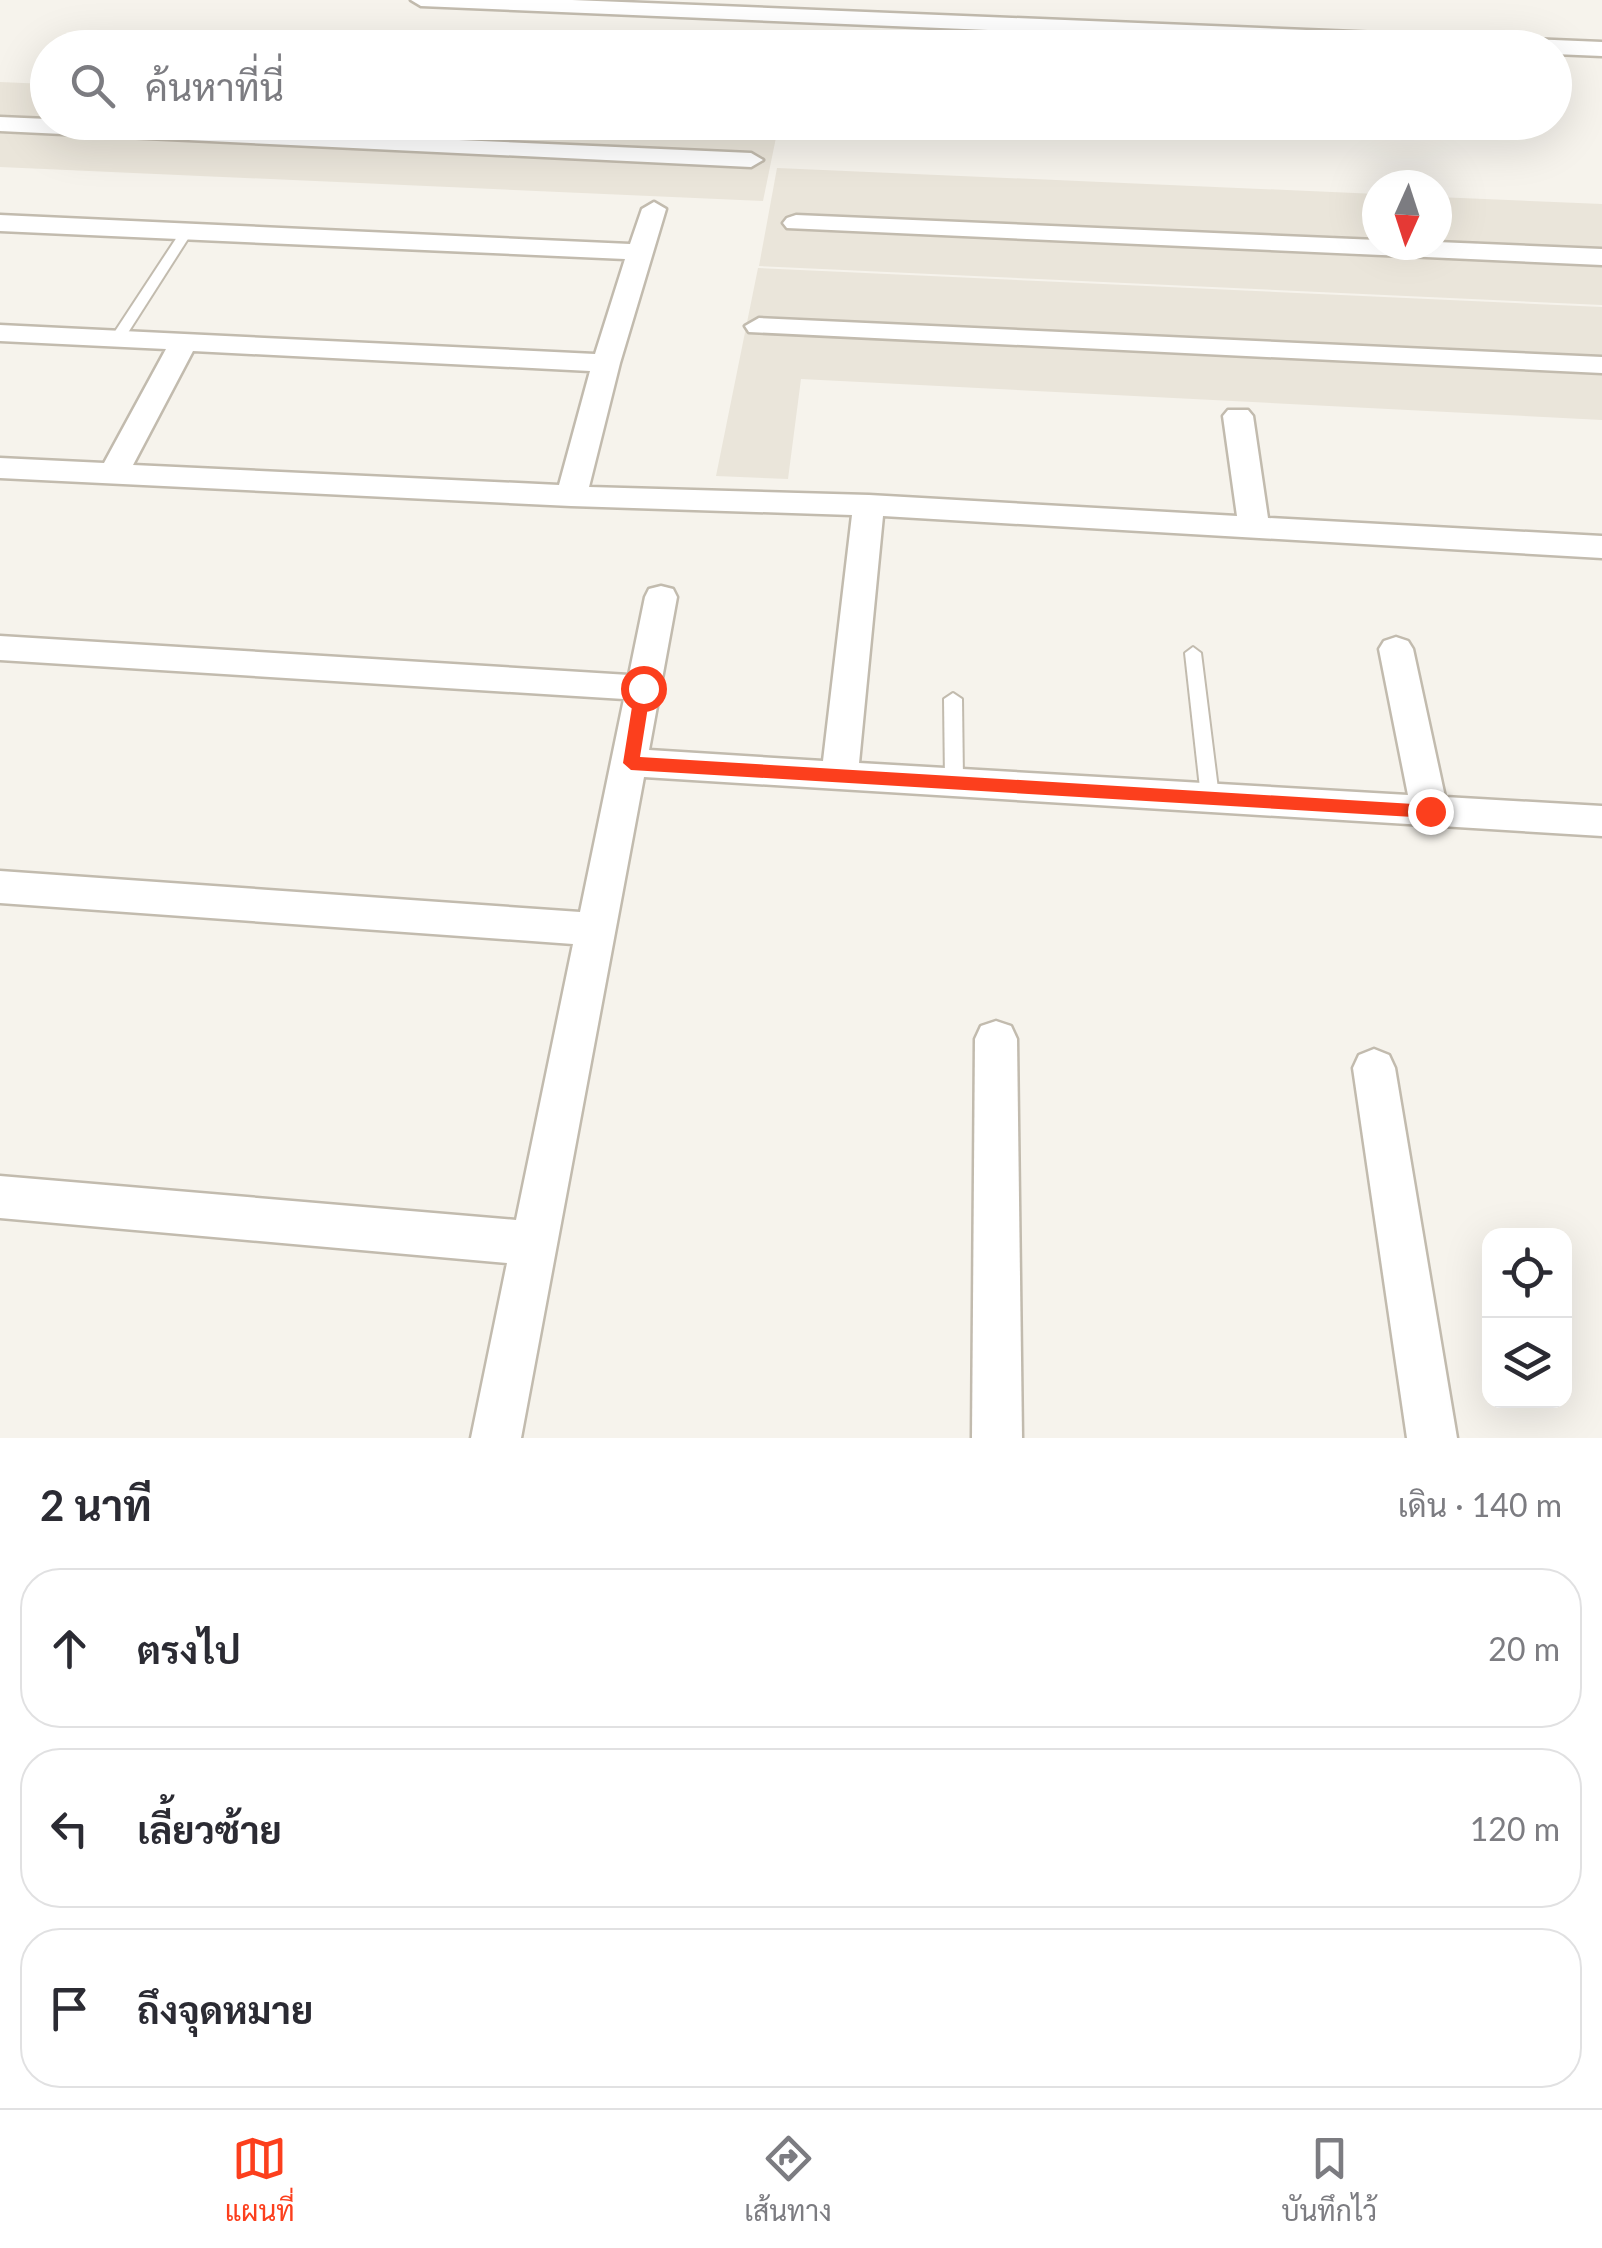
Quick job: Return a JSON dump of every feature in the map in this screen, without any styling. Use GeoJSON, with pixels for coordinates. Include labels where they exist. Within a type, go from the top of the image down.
{"type":"FeatureCollection","features":[{"type":"Feature","properties":{"kind":"street"},"geometry":{"type":"LineString","coordinates":[[422,0],[766,8],[1215,30]]}},
{"type":"Feature","properties":{"kind":"street"},"geometry":{"type":"LineString","coordinates":[[1572,48],[1602,49]]}},
{"type":"Feature","properties":{"kind":"street"},"geometry":{"type":"LineString","coordinates":[[0,124],[30,125]]}},
{"type":"Feature","properties":{"kind":"street"},"geometry":{"type":"LineString","coordinates":[[334,140],[752,160]]}},
{"type":"Feature","properties":{"kind":"street"},"geometry":{"type":"LineString","coordinates":[[571,496],[606,362],[654,208]]}},
{"type":"Feature","properties":{"kind":"street"},"geometry":{"type":"LineString","coordinates":[[796,222],[1602,257]]}},
{"type":"Feature","properties":{"kind":"street"},"geometry":{"type":"LineString","coordinates":[[0,223],[642,252]]}},
{"type":"Feature","properties":{"kind":"street"},"geometry":{"type":"LineString","coordinates":[[759,326],[1602,365]]}},
{"type":"Feature","properties":{"kind":"street"},"geometry":{"type":"LineString","coordinates":[[0,333],[606,362]]}},
{"type":"Feature","properties":{"kind":"street"},"geometry":{"type":"LineString","coordinates":[[112,474],[184,342]]}},
{"type":"Feature","properties":{"kind":"street"},"geometry":{"type":"LineString","coordinates":[[1238,416],[1254,527]]}},
{"type":"Feature","properties":{"kind":"street"},"geometry":{"type":"LineString","coordinates":[[0,468],[571,496],[870,505],[1602,547]]}},
{"type":"Feature","properties":{"kind":"street"},"geometry":{"type":"LineString","coordinates":[[840,773],[870,505]]}},
{"type":"Feature","properties":{"kind":"street"},"geometry":{"type":"LineString","coordinates":[[496,1438],[631,763],[660,597]]}},
{"type":"Feature","properties":{"kind":"street"},"geometry":{"type":"LineString","coordinates":[[0,648],[643,688]]}},
{"type":"Feature","properties":{"kind":"street"},"geometry":{"type":"LineString","coordinates":[[1396,650],[1430,811]]}},
{"type":"Feature","properties":{"kind":"street"},"geometry":{"type":"LineString","coordinates":[[631,763],[1602,821]]}},
{"type":"Feature","properties":{"kind":"street"},"geometry":{"type":"LineString","coordinates":[[0,886],[598,930]]}},
{"type":"Feature","properties":{"kind":"street"},"geometry":{"type":"LineString","coordinates":[[996,1039],[996,1438]]}},
{"type":"Feature","properties":{"kind":"street"},"geometry":{"type":"LineString","coordinates":[[1374,1068],[1432,1438]]}},
{"type":"Feature","properties":{"kind":"street"},"geometry":{"type":"LineString","coordinates":[[0,1197],[536,1244]]}},
{"type":"Feature","properties":{"kind":"lane"},"geometry":{"type":"LineString","coordinates":[[117,338],[187,231]]}},
{"type":"Feature","properties":{"kind":"lane"},"geometry":{"type":"LineString","coordinates":[[1194,653],[1210,797]]}},
{"type":"Feature","properties":{"kind":"lane"},"geometry":{"type":"LineString","coordinates":[[953,698],[954,780]]}},
{"type":"Feature","properties":{"kind":"shaded area"},"geometry":{"type":"Polygon","coordinates":[[[0,82],[30,83],[30,140],[776,140],[763,201],[0,167],[0,82]]]}},
{"type":"Feature","properties":{"kind":"shaded area"},"geometry":{"type":"Polygon","coordinates":[[[777,168],[1362,193],[1362,260],[1452,260],[1452,198],[1602,204],[1602,305],[759,266],[777,168]]]}},
{"type":"Feature","properties":{"kind":"shaded area"},"geometry":{"type":"Polygon","coordinates":[[[758,268],[1602,307],[1602,420],[801,379],[788,479],[716,476],[758,268]]]}},
{"type":"Feature","properties":{"kind":"route"},"geometry":{"type":"LineString","coordinates":[[643,688],[631,763],[1430,811]]}}]}
